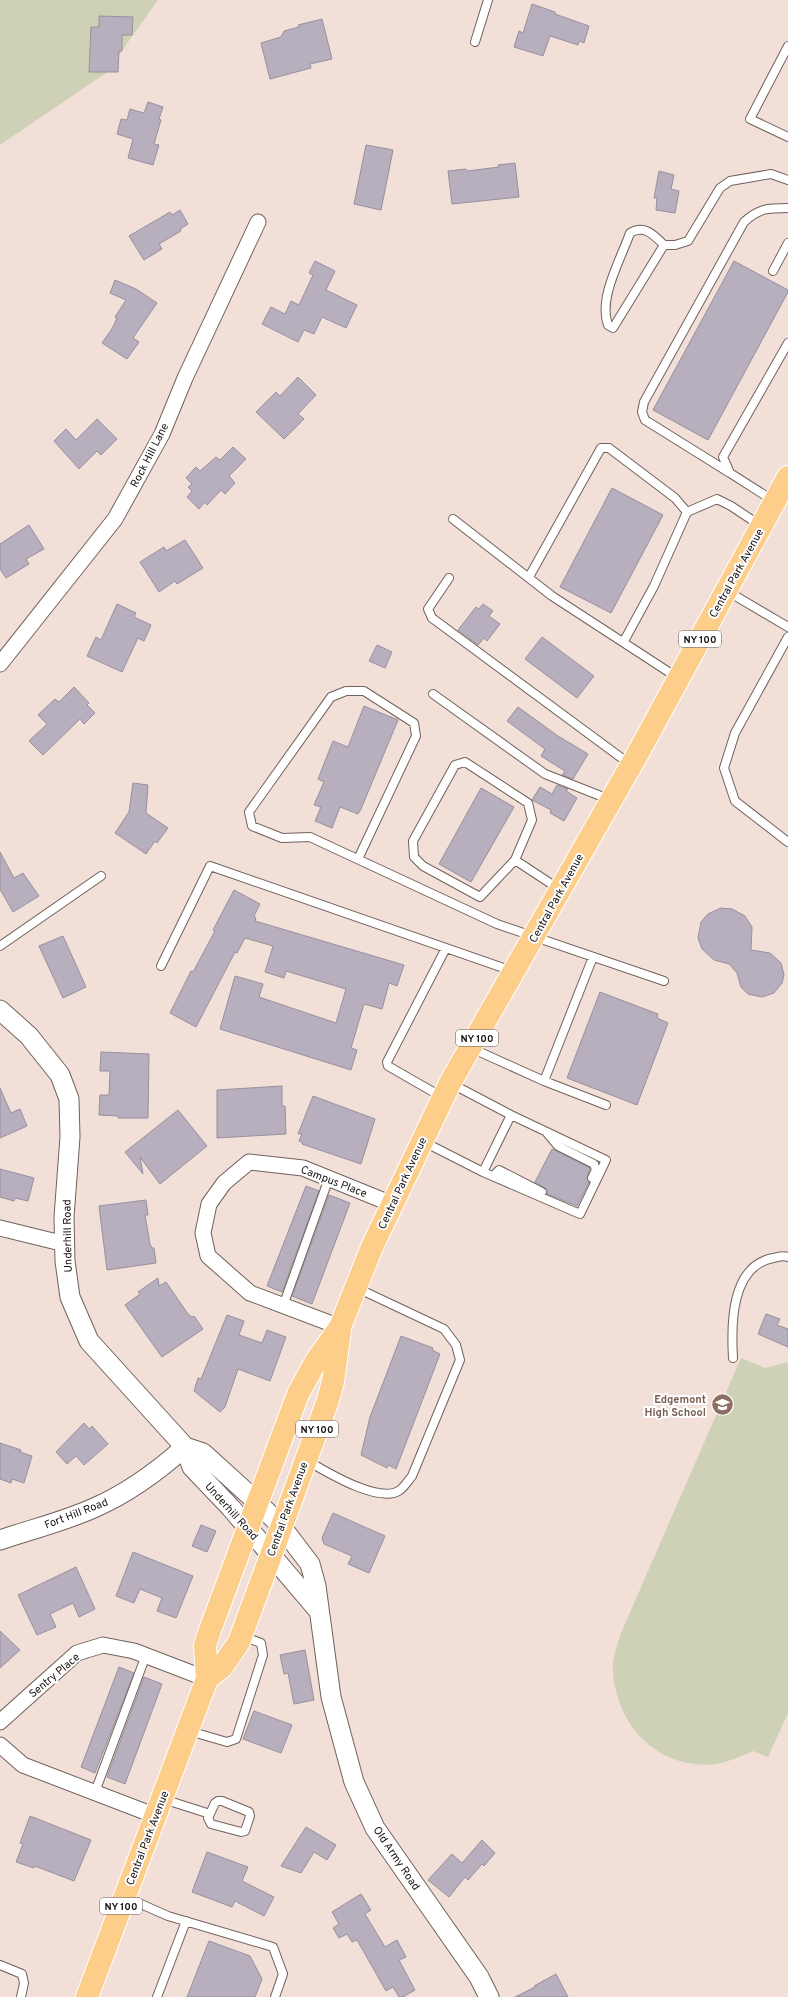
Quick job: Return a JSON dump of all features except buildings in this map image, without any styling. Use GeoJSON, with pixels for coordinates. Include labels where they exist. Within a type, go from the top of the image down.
{"type":"FeatureCollection","features":[{"type":"Feature","properties":{"kind":"main road","name":"Central Park Avenue"},"geometry":{"type":"LineString","coordinates":[[207,1679],[222,1667],[231,1655],[241,1635],[306,1460],[333,1382],[340,1327],[355,1287],[421,1141],[471,1048],[632,766],[678,678],[788,477]]}},
{"type":"Feature","properties":{"kind":"main road","name":"Central Park Avenue"},"geometry":{"type":"LineString","coordinates":[[87,1997],[207,1679],[205,1645],[257,1502],[298,1394],[316,1361],[340,1327]]}},
{"type":"Feature","properties":{"kind":"street","name":"Rock Hill Lane"},"geometry":{"type":"LineString","coordinates":[[0,664],[115,520],[162,434],[185,378],[258,222]]}},
{"type":"Feature","properties":{"kind":"street","name":"Underhill Road"},"geometry":{"type":"LineString","coordinates":[[0,1010],[29,1036],[60,1075],[69,1099],[70,1137],[64,1217],[65,1261],[70,1297],[89,1341],[185,1447],[192,1467],[270,1554]]}},
{"type":"Feature","properties":{"kind":"street","name":"Campus Place"},"geometry":{"type":"LineString","coordinates":[[340,1327],[250,1293],[208,1256],[203,1233],[209,1204],[224,1183],[249,1162],[303,1168],[392,1204]]}},
{"type":"Feature","properties":{"kind":"street"},"geometry":{"type":"LineString","coordinates":[[0,1228],[65,1244]]}},
{"type":"Feature","properties":{"kind":"street","name":"Underhill Road"},"geometry":{"type":"LineString","coordinates":[[185,1447],[203,1453],[257,1502]]}},
{"type":"Feature","properties":{"kind":"street","name":"Fort Hill Road"},"geometry":{"type":"LineString","coordinates":[[0,1540],[95,1507],[130,1489],[155,1473],[185,1447]]}},
{"type":"Feature","properties":{"kind":"street","name":"Old Army Road"},"geometry":{"type":"LineString","coordinates":[[257,1502],[281,1526],[310,1564],[316,1586],[318,1610],[331,1697],[354,1782],[375,1828],[479,1977],[489,1997]]}},
{"type":"Feature","properties":{"kind":"street"},"geometry":{"type":"LineString","coordinates":[[270,1554],[318,1610]]}},
{"type":"Feature","properties":{"kind":"street","name":"Sentry Place"},"geometry":{"type":"LineString","coordinates":[[0,1722],[77,1653],[103,1645],[134,1651],[207,1679]]}},
{"type":"Feature","properties":{"kind":"street"},"geometry":{"type":"LineString","coordinates":[[0,1745],[23,1765],[95,1792],[159,1807]]}},
{"type":"Feature","properties":{"kind":"lane"},"geometry":{"type":"LineString","coordinates":[[475,42],[488,0]]}},
{"type":"Feature","properties":{"kind":"lane"},"geometry":{"type":"LineString","coordinates":[[788,46],[750,119],[788,137]]}},
{"type":"Feature","properties":{"kind":"lane"},"geometry":{"type":"LineString","coordinates":[[664,245],[613,328],[608,325],[605,317],[605,303],[630,233],[636,229],[643,229],[653,234],[664,245],[675,245],[688,241],[720,188],[730,181],[771,174],[788,180]]}},
{"type":"Feature","properties":{"kind":"lane"},"geometry":{"type":"LineString","coordinates":[[774,502],[645,420],[642,412],[644,402],[744,222],[752,215],[766,208],[788,208]]}},
{"type":"Feature","properties":{"kind":"lane"},"geometry":{"type":"LineString","coordinates":[[773,271],[788,244]]}},
{"type":"Feature","properties":{"kind":"lane"},"geometry":{"type":"LineString","coordinates":[[730,474],[723,457],[788,343]]}},
{"type":"Feature","properties":{"kind":"lane"},"geometry":{"type":"LineString","coordinates":[[529,577],[601,448],[609,448],[645,473],[675,498],[688,512]]}},
{"type":"Feature","properties":{"kind":"lane"},"geometry":{"type":"LineString","coordinates":[[624,641],[654,586],[688,512],[717,499],[731,506],[761,526]]}},
{"type":"Feature","properties":{"kind":"lane"},"geometry":{"type":"LineString","coordinates":[[453,519],[552,596],[624,641],[678,678]]}},
{"type":"Feature","properties":{"kind":"lane"},"geometry":{"type":"LineString","coordinates":[[449,578],[428,609],[432,618],[632,766]]}},
{"type":"Feature","properties":{"kind":"lane"},"geometry":{"type":"LineString","coordinates":[[726,591],[788,627]]}},
{"type":"Feature","properties":{"kind":"lane"},"geometry":{"type":"LineString","coordinates":[[788,637],[735,733],[724,768],[735,801],[788,842]]}},
{"type":"Feature","properties":{"kind":"lane"},"geometry":{"type":"LineString","coordinates":[[358,860],[416,736],[414,723],[364,691],[346,691],[331,697],[249,812],[252,826],[282,838],[310,837],[358,860],[497,924],[664,981]]}},
{"type":"Feature","properties":{"kind":"lane"},"geometry":{"type":"LineString","coordinates":[[433,694],[545,774],[612,800]]}},
{"type":"Feature","properties":{"kind":"lane"},"geometry":{"type":"LineString","coordinates":[[465,762],[528,803],[532,820],[515,860],[480,897],[423,866],[414,857],[413,841],[455,765],[465,762]]}},
{"type":"Feature","properties":{"kind":"lane"},"geometry":{"type":"LineString","coordinates":[[515,860],[561,890]]}},
{"type":"Feature","properties":{"kind":"lane"},"geometry":{"type":"LineString","coordinates":[[161,966],[210,866],[515,972]]}},
{"type":"Feature","properties":{"kind":"lane"},"geometry":{"type":"LineString","coordinates":[[0,946],[101,876]]}},
{"type":"Feature","properties":{"kind":"lane"},"geometry":{"type":"LineString","coordinates":[[421,1141],[483,1172],[580,1214],[606,1160],[511,1115],[447,1091],[388,1066],[387,1062],[446,948]]}},
{"type":"Feature","properties":{"kind":"lane"},"geometry":{"type":"LineString","coordinates":[[544,1081],[593,957]]}},
{"type":"Feature","properties":{"kind":"lane"},"geometry":{"type":"LineString","coordinates":[[471,1048],[544,1081],[606,1105]]}},
{"type":"Feature","properties":{"kind":"lane"},"geometry":{"type":"LineString","coordinates":[[483,1172],[511,1115]]}},
{"type":"Feature","properties":{"kind":"lane"},"geometry":{"type":"LineString","coordinates":[[493,1176],[499,1170],[574,1208],[579,1206],[596,1170],[594,1164],[558,1146],[546,1132]]}},
{"type":"Feature","properties":{"kind":"lane"},"geometry":{"type":"LineString","coordinates":[[283,1306],[329,1178]]}},
{"type":"Feature","properties":{"kind":"lane"},"geometry":{"type":"LineString","coordinates":[[733,1358],[732,1341],[736,1299],[745,1275],[763,1260],[788,1257]]}},
{"type":"Feature","properties":{"kind":"lane"},"geometry":{"type":"LineString","coordinates":[[306,1460],[356,1487],[387,1494],[399,1491],[412,1476],[460,1360],[456,1345],[444,1329],[355,1287]]}},
{"type":"Feature","properties":{"kind":"lane"},"geometry":{"type":"LineString","coordinates":[[188,1731],[227,1742],[236,1739],[264,1655],[261,1643],[241,1635]]}},
{"type":"Feature","properties":{"kind":"lane"},"geometry":{"type":"LineString","coordinates":[[95,1792],[146,1656]]}},
{"type":"Feature","properties":{"kind":"lane"},"geometry":{"type":"LineString","coordinates":[[222,1801],[246,1810],[250,1816],[247,1828],[242,1832],[211,1824],[208,1818],[210,1814],[215,1803],[222,1801]]}},
{"type":"Feature","properties":{"kind":"lane"},"geometry":{"type":"LineString","coordinates":[[159,1807],[210,1814]]}},
{"type":"Feature","properties":{"kind":"lane"},"geometry":{"type":"LineString","coordinates":[[125,1897],[168,1916],[273,1947],[283,1974],[275,1997]]}},
{"type":"Feature","properties":{"kind":"lane"},"geometry":{"type":"LineString","coordinates":[[156,1997],[186,1921]]}},
{"type":"Feature","properties":{"kind":"lane"},"geometry":{"type":"LineString","coordinates":[[0,1965],[22,1974],[24,1983],[22,1997]]}},
{"type":"Feature","properties":{"kind":"green space"},"geometry":{"type":"Polygon","coordinates":[[[0,0],[158,0],[106,73],[0,145],[0,0]]]}},
{"type":"Feature","properties":{"kind":"green space"},"geometry":{"type":"Polygon","coordinates":[[[741,1358],[765,1368],[788,1362],[788,1713],[768,1757],[753,1751],[721,1763],[695,1764],[676,1760],[659,1752],[645,1741],[632,1727],[616,1692],[613,1662],[621,1633],[741,1358]]]}},
{"type":"Feature","properties":{"kind":"place","name":"Edgemont High School"},"geometry":{"type":"Point","coordinates":[722,1405]}}]}
